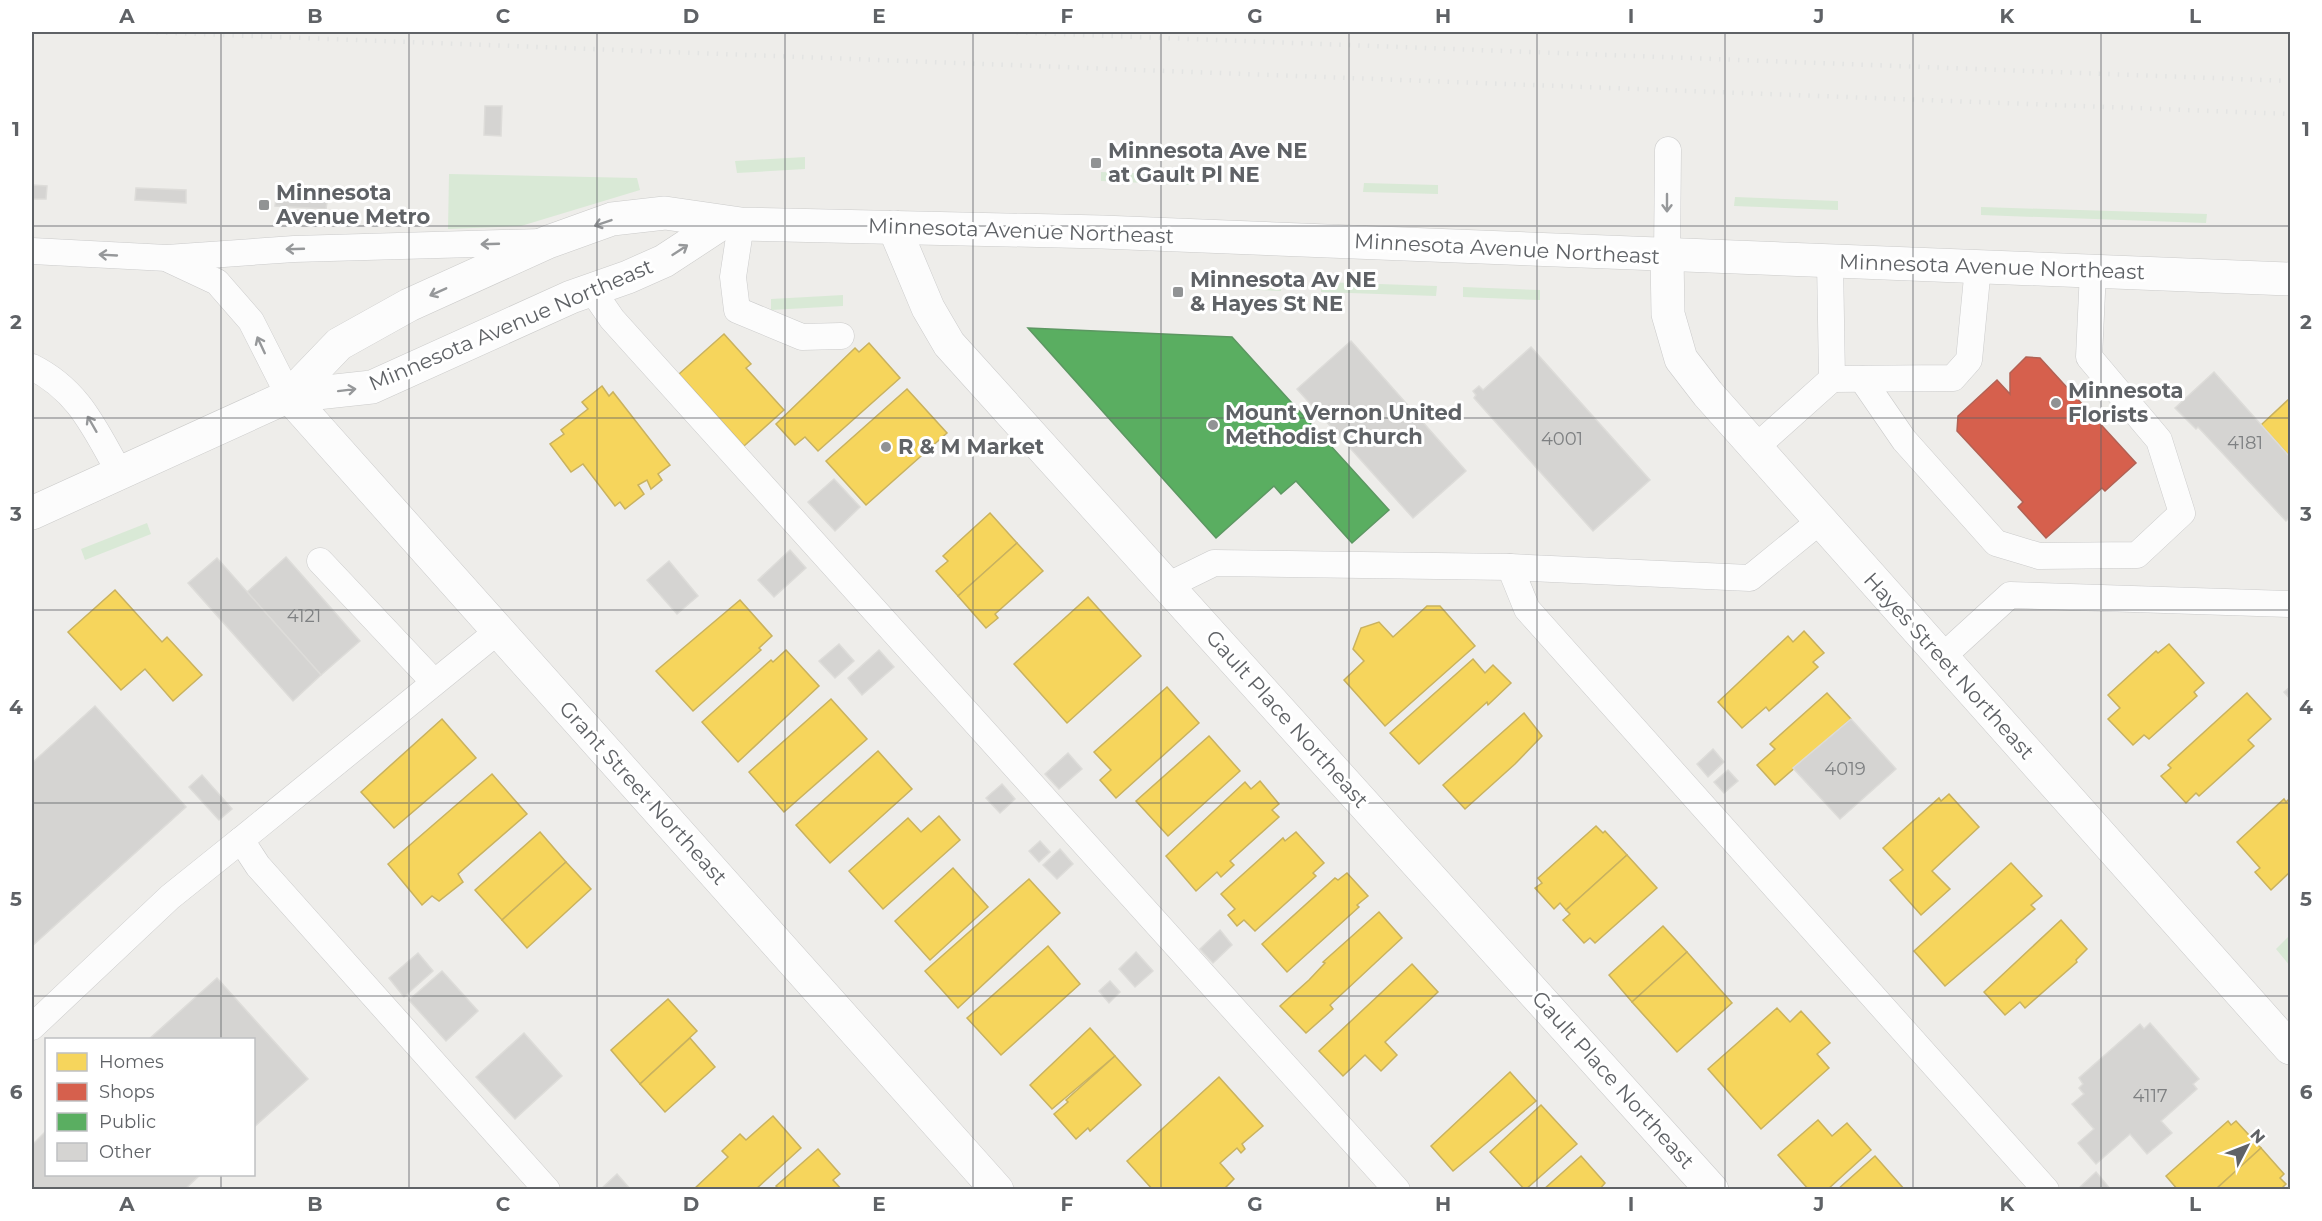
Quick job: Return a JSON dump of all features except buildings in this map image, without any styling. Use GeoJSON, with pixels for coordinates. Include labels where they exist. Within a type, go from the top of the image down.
{"type":"FeatureCollection","features":[{"type":"Feature","properties":{"kind":"street","name":"Minnesota Avenue Northeast"},"geometry":{"type":"LineString","coordinates":[[289,396],[339,344],[409,305],[548,242],[612,219],[665,213],[732,223],[1102,232],[2290,279]]}},
{"type":"Feature","properties":{"kind":"street","name":"Minnesota Avenue Northeast"},"geometry":{"type":"LineString","coordinates":[[32,513],[121,475],[289,396],[372,387],[592,290],[664,261],[732,223]]}},
{"type":"Feature","properties":{"kind":"street","name":"Gault Place Northeast"},"geometry":{"type":"LineString","coordinates":[[894,227],[928,308],[949,344],[1712,1190]]}},
{"type":"Feature","properties":{"kind":"street","name":"Hayes Street Northeast"},"geometry":{"type":"LineString","coordinates":[[1667,256],[1668,314],[1681,359],[1755,448],[2290,1047]]}},
{"type":"Feature","properties":{"kind":"street","name":"Grant Street Northeast"},"geometry":{"type":"LineString","coordinates":[[289,396],[997,1190]]}},
{"type":"Feature","properties":{"kind":"lane"},"geometry":{"type":"LineString","coordinates":[[1667,256],[1668,150]]}},
{"type":"Feature","properties":{"kind":"lane"},"geometry":{"type":"LineString","coordinates":[[732,223],[733,278],[737,310],[802,338],[842,336]]}},
{"type":"Feature","properties":{"kind":"lane"},"geometry":{"type":"LineString","coordinates":[[32,251],[167,258],[294,249],[548,242]]}},
{"type":"Feature","properties":{"kind":"lane"},"geometry":{"type":"LineString","coordinates":[[167,258],[217,282],[251,321],[260,344],[289,396]]}},
{"type":"Feature","properties":{"kind":"lane"},"geometry":{"type":"LineString","coordinates":[[1830,261],[1832,379]]}},
{"type":"Feature","properties":{"kind":"lane"},"geometry":{"type":"LineString","coordinates":[[1755,448],[1832,379],[1953,378],[1969,360],[1978,267]]}},
{"type":"Feature","properties":{"kind":"lane"},"geometry":{"type":"LineString","coordinates":[[1863,379],[1904,440],[1996,543],[2039,556],[2137,555],[2182,513],[2159,440],[2089,357],[2093,271]]}},
{"type":"Feature","properties":{"kind":"lane"},"geometry":{"type":"LineString","coordinates":[[592,290],[612,319],[1397,1190]]}},
{"type":"Feature","properties":{"kind":"lane"},"geometry":{"type":"LineString","coordinates":[[32,368],[54,378],[81,405],[121,475]]}},
{"type":"Feature","properties":{"kind":"lane"},"geometry":{"type":"LineString","coordinates":[[1167,586],[1214,563],[1510,567],[1750,578],[1820,521]]}},
{"type":"Feature","properties":{"kind":"lane"},"geometry":{"type":"LineString","coordinates":[[320,561],[434,682]]}},
{"type":"Feature","properties":{"kind":"lane"},"geometry":{"type":"LineString","coordinates":[[1510,567],[1527,609],[2046,1190]]}},
{"type":"Feature","properties":{"kind":"lane"},"geometry":{"type":"LineString","coordinates":[[1941,658],[2010,595],[2290,604]]}},
{"type":"Feature","properties":{"kind":"lane"},"geometry":{"type":"LineString","coordinates":[[32,1027],[170,897],[498,631]]}},
{"type":"Feature","properties":{"kind":"lane"},"geometry":{"type":"LineString","coordinates":[[241,840],[258,866],[547,1190]]}},
{"type":"Feature","properties":{"kind":"green space"},"geometry":{"type":"Polygon","coordinates":[[[805,157],[805,169],[737,173],[735,161],[805,157]]]}},
{"type":"Feature","properties":{"kind":"green space"},"geometry":{"type":"Polygon","coordinates":[[[1101,172],[1189,175],[1189,185],[1101,181],[1101,172]]]}},
{"type":"Feature","properties":{"kind":"green space"},"geometry":{"type":"Polygon","coordinates":[[[449,174],[637,178],[640,190],[521,226],[448,229],[449,174]]]}},
{"type":"Feature","properties":{"kind":"green space"},"geometry":{"type":"Polygon","coordinates":[[[1364,183],[1438,185],[1438,194],[1363,192],[1364,183]]]}},
{"type":"Feature","properties":{"kind":"green space"},"geometry":{"type":"Polygon","coordinates":[[[1735,197],[1838,201],[1838,210],[1734,206],[1735,197]]]}},
{"type":"Feature","properties":{"kind":"green space"},"geometry":{"type":"Polygon","coordinates":[[[1981,207],[2207,214],[2206,223],[1981,215],[1981,207]]]}},
{"type":"Feature","properties":{"kind":"green space"},"geometry":{"type":"Polygon","coordinates":[[[1193,276],[1282,281],[1281,291],[1193,287],[1193,276]]]}},
{"type":"Feature","properties":{"kind":"green space"},"geometry":{"type":"Polygon","coordinates":[[[1321,282],[1437,286],[1436,296],[1321,292],[1321,282]]]}},
{"type":"Feature","properties":{"kind":"green space"},"geometry":{"type":"Polygon","coordinates":[[[1463,287],[1540,290],[1540,300],[1463,297],[1463,287]]]}},
{"type":"Feature","properties":{"kind":"green space"},"geometry":{"type":"Polygon","coordinates":[[[843,295],[843,306],[771,310],[771,299],[843,295]]]}},
{"type":"Feature","properties":{"kind":"green space"},"geometry":{"type":"Polygon","coordinates":[[[147,523],[151,534],[85,560],[81,549],[147,523]]]}},
{"type":"Feature","properties":{"kind":"green space"},"geometry":{"type":"Polygon","coordinates":[[[2290,935],[2290,966],[2276,949],[2290,935]]]}},
{"type":"Feature","properties":{"kind":"railway"},"geometry":{"type":"LineString","coordinates":[[147,32],[2290,114]]}},
{"type":"Feature","properties":{"kind":"railway"},"geometry":{"type":"LineString","coordinates":[[1007,32],[2290,81]]}},
{"type":"Feature","properties":{"kind":"place","name":"Minnesota Ave NE at Gault Pl NE"},"geometry":{"type":"Point","coordinates":[1096,163]}},
{"type":"Feature","properties":{"kind":"place","name":"Minnesota Avenue Metro"},"geometry":{"type":"Point","coordinates":[264,205]}},
{"type":"Feature","properties":{"kind":"place","name":"Minnesota Av NE & Hayes St NE"},"geometry":{"type":"Point","coordinates":[1178,292]}},
{"type":"Feature","properties":{"kind":"place","name":"Minnesota Florists"},"geometry":{"type":"Point","coordinates":[2056,403]}},
{"type":"Feature","properties":{"kind":"place","name":"Mount Vernon United Methodist Church"},"geometry":{"type":"Point","coordinates":[1213,425]}},
{"type":"Feature","properties":{"kind":"place","name":"R & M Market"},"geometry":{"type":"Point","coordinates":[886,447]}}]}
